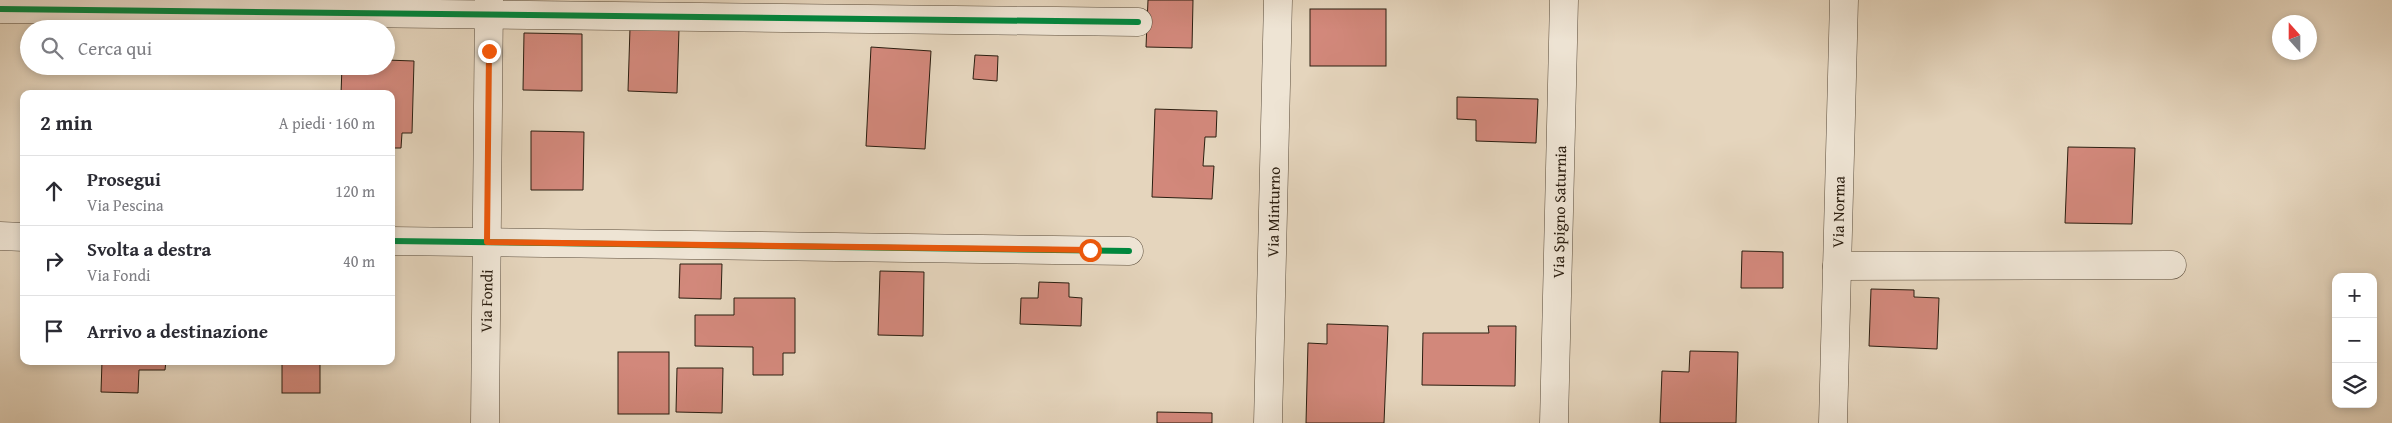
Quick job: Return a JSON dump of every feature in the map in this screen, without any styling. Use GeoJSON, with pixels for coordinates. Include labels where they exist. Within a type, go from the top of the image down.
{"type":"FeatureCollection","features":[{"type":"Feature","properties":{"kind":"street","name":"Via Minturno"},"geometry":{"type":"LineString","coordinates":[[1268,423],[1278,0]]}},
{"type":"Feature","properties":{"kind":"street","name":"Via Spigno Saturnia"},"geometry":{"type":"LineString","coordinates":[[1554,423],[1564,0]]}},
{"type":"Feature","properties":{"kind":"street","name":"Via Norma"},"geometry":{"type":"LineString","coordinates":[[1833,423],[1844,0]]}},
{"type":"Feature","properties":{"kind":"street"},"geometry":{"type":"LineString","coordinates":[[0,9],[489,7],[1138,22]]}},
{"type":"Feature","properties":{"kind":"street","name":"Via Fondi"},"geometry":{"type":"LineString","coordinates":[[485,423],[489,7]]}},
{"type":"Feature","properties":{"kind":"street"},"geometry":{"type":"LineString","coordinates":[[0,236],[20,236]]}},
{"type":"Feature","properties":{"kind":"street"},"geometry":{"type":"LineString","coordinates":[[395,241],[1129,251]]}},
{"type":"Feature","properties":{"kind":"street"},"geometry":{"type":"LineString","coordinates":[[1837,266],[2172,265]]}},
{"type":"Feature","properties":{"kind":"building"},"geometry":{"type":"Polygon","coordinates":[[[1148,0],[1193,0],[1192,48],[1146,47],[1148,0]]]}},
{"type":"Feature","properties":{"kind":"building"},"geometry":{"type":"Polygon","coordinates":[[[1310,9],[1386,9],[1386,66],[1310,66],[1310,9]]]}},
{"type":"Feature","properties":{"kind":"building"},"geometry":{"type":"Polygon","coordinates":[[[630,28],[679,29],[677,93],[628,91],[630,28]]]}},
{"type":"Feature","properties":{"kind":"building"},"geometry":{"type":"Polygon","coordinates":[[[524,33],[582,34],[582,91],[523,90],[524,33]]]}},
{"type":"Feature","properties":{"kind":"building"},"geometry":{"type":"Polygon","coordinates":[[[871,47],[931,51],[925,149],[866,146],[871,47]]]}},
{"type":"Feature","properties":{"kind":"building"},"geometry":{"type":"Polygon","coordinates":[[[975,55],[998,56],[997,81],[973,79],[975,55]]]}},
{"type":"Feature","properties":{"kind":"building"},"geometry":{"type":"Polygon","coordinates":[[[395,60],[414,61],[412,133],[402,133],[401,148],[395,148],[395,90],[341,90],[342,75],[395,75],[395,60]]]}},
{"type":"Feature","properties":{"kind":"building"},"geometry":{"type":"Polygon","coordinates":[[[1457,97],[1538,99],[1536,143],[1476,141],[1476,120],[1457,119],[1457,97]]]}},
{"type":"Feature","properties":{"kind":"building"},"geometry":{"type":"Polygon","coordinates":[[[1155,109],[1217,111],[1216,137],[1205,137],[1203,166],[1214,166],[1212,199],[1152,197],[1155,109]]]}},
{"type":"Feature","properties":{"kind":"building"},"geometry":{"type":"Polygon","coordinates":[[[531,131],[584,132],[583,190],[531,190],[531,131]]]}},
{"type":"Feature","properties":{"kind":"building"},"geometry":{"type":"Polygon","coordinates":[[[2068,147],[2135,148],[2132,224],[2065,223],[2068,147]]]}},
{"type":"Feature","properties":{"kind":"building"},"geometry":{"type":"Polygon","coordinates":[[[1742,251],[1783,252],[1783,288],[1741,288],[1742,251]]]}},
{"type":"Feature","properties":{"kind":"building"},"geometry":{"type":"Polygon","coordinates":[[[680,264],[722,264],[721,299],[679,298],[680,264]]]}},
{"type":"Feature","properties":{"kind":"building"},"geometry":{"type":"Polygon","coordinates":[[[880,271],[924,272],[923,336],[878,335],[880,271]]]}},
{"type":"Feature","properties":{"kind":"building"},"geometry":{"type":"Polygon","coordinates":[[[1039,282],[1069,283],[1069,297],[1082,298],[1081,326],[1020,324],[1021,298],[1038,298],[1039,282]]]}},
{"type":"Feature","properties":{"kind":"building"},"geometry":{"type":"Polygon","coordinates":[[[1871,289],[1914,290],[1914,297],[1939,298],[1937,349],[1869,346],[1871,289]]]}},
{"type":"Feature","properties":{"kind":"building"},"geometry":{"type":"Polygon","coordinates":[[[734,298],[795,298],[795,353],[783,353],[783,375],[753,375],[753,347],[695,346],[695,315],[734,315],[734,298]]]}},
{"type":"Feature","properties":{"kind":"building"},"geometry":{"type":"Polygon","coordinates":[[[1327,324],[1388,326],[1384,423],[1306,423],[1308,343],[1327,344],[1327,324]]]}},
{"type":"Feature","properties":{"kind":"building"},"geometry":{"type":"Polygon","coordinates":[[[1488,326],[1516,326],[1515,386],[1422,385],[1423,333],[1489,333],[1488,326]]]}},
{"type":"Feature","properties":{"kind":"building"},"geometry":{"type":"Polygon","coordinates":[[[1690,351],[1738,352],[1736,423],[1660,423],[1662,371],[1689,372],[1690,351]]]}},
{"type":"Feature","properties":{"kind":"building"},"geometry":{"type":"Polygon","coordinates":[[[618,352],[669,352],[669,414],[618,414],[618,352]]]}},
{"type":"Feature","properties":{"kind":"building"},"geometry":{"type":"Polygon","coordinates":[[[102,365],[166,365],[165,370],[139,370],[138,393],[101,392],[102,365]]]}},
{"type":"Feature","properties":{"kind":"building"},"geometry":{"type":"Polygon","coordinates":[[[282,365],[320,365],[320,393],[282,393],[282,365]]]}},
{"type":"Feature","properties":{"kind":"building"},"geometry":{"type":"Polygon","coordinates":[[[677,368],[723,368],[722,413],[676,412],[677,368]]]}},
{"type":"Feature","properties":{"kind":"building"},"geometry":{"type":"Polygon","coordinates":[[[1157,412],[1212,413],[1212,423],[1157,423],[1157,412]]]}},
{"type":"Feature","properties":{"kind":"cycle path"},"geometry":{"type":"LineString","coordinates":[[0,9],[1138,22]]}},
{"type":"Feature","properties":{"kind":"cycle path"},"geometry":{"type":"LineString","coordinates":[[395,241],[1129,251]]}},
{"type":"Feature","properties":{"kind":"route"},"geometry":{"type":"LineString","coordinates":[[489,51],[487,242],[1090,250]]}}]}
